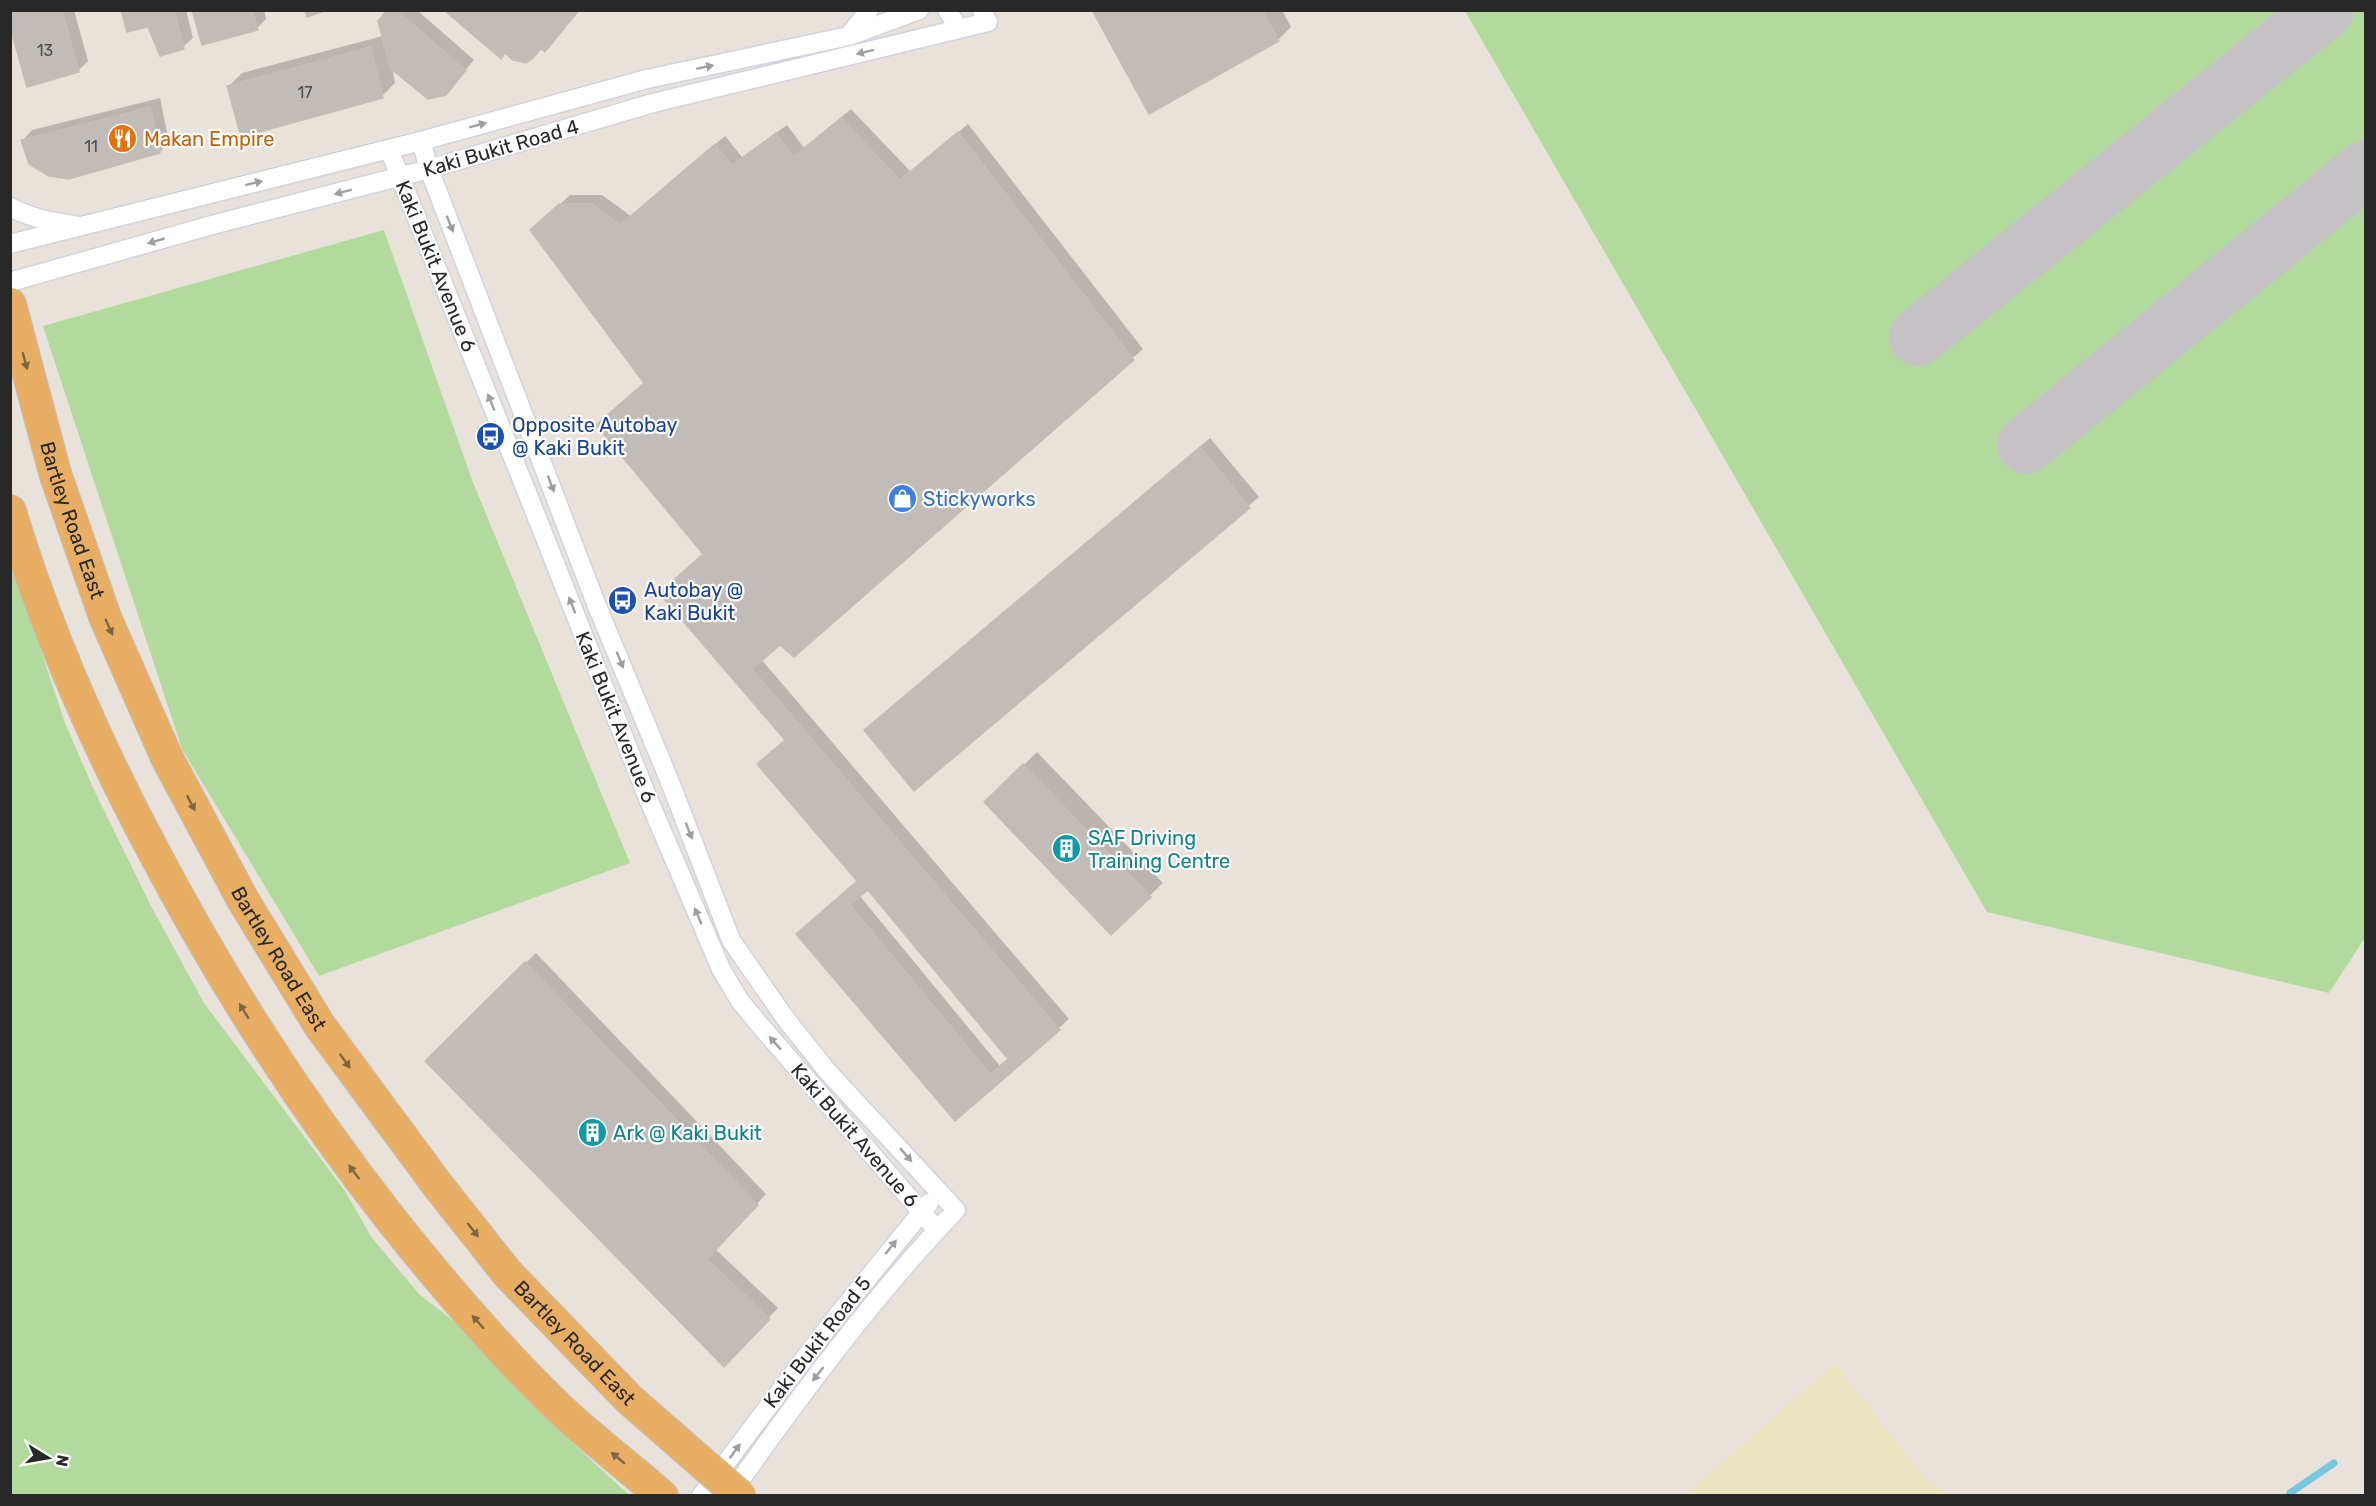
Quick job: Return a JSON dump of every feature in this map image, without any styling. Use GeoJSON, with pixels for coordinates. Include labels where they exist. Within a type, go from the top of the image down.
{"type":"FeatureCollection","features":[{"type":"Feature","properties":{"kind":"highway","name":"Bartley Road East"},"geometry":{"type":"LineString","coordinates":[[10,304],[55,473],[105,617],[167,758],[243,900],[320,1026],[439,1187],[508,1274],[630,1400],[740,1496]]}},
{"type":"Feature","properties":{"kind":"highway"},"geometry":{"type":"LineString","coordinates":[[10,511],[28,569],[60,655],[121,791],[192,924],[274,1060],[356,1174],[439,1279],[562,1411],[662,1496]]}},
{"type":"Feature","properties":{"kind":"street"},"geometry":{"type":"LineString","coordinates":[[849,36],[869,10]]}},
{"type":"Feature","properties":{"kind":"street","name":"Kaki Bukit Road 4"},"geometry":{"type":"LineString","coordinates":[[10,244],[422,141],[647,79],[849,36],[920,10]]}},
{"type":"Feature","properties":{"kind":"street"},"geometry":{"type":"LineString","coordinates":[[947,10],[958,29]]}},
{"type":"Feature","properties":{"kind":"street","name":"Kaki Bukit Road 4"},"geometry":{"type":"LineString","coordinates":[[10,282],[212,225],[429,169],[653,103],[988,22],[982,10]]}},
{"type":"Feature","properties":{"kind":"street","name":"Kaki Bukit Avenue 6"},"geometry":{"type":"LineString","coordinates":[[422,141],[429,169],[597,606],[668,777],[731,940],[785,1018],[828,1072],[956,1210]]}},
{"type":"Feature","properties":{"kind":"street","name":"Kaki Bukit Avenue 6"},"geometry":{"type":"LineString","coordinates":[[389,149],[647,796],[722,969],[740,1001],[752,1016],[937,1230]]}},
{"type":"Feature","properties":{"kind":"street"},"geometry":{"type":"LineString","coordinates":[[10,207],[25,215],[46,221],[85,226]]}},
{"type":"Feature","properties":{"kind":"street","name":"Kaki Bukit Road 5"},"geometry":{"type":"LineString","coordinates":[[701,1496],[815,1344],[920,1211],[938,1193]]}},
{"type":"Feature","properties":{"kind":"street","name":"Kaki Bukit Road 5"},"geometry":{"type":"LineString","coordinates":[[729,1496],[788,1412],[848,1336],[956,1210]]}},
{"type":"Feature","properties":{"kind":"green space"},"geometry":{"type":"Polygon","coordinates":[[[1465,11],[2365,11],[2366,936],[2329,993],[1987,912],[1465,11]]]}},
{"type":"Feature","properties":{"kind":"green space"},"geometry":{"type":"Polygon","coordinates":[[[384,230],[472,480],[630,863],[319,976],[182,749],[43,326],[384,230]]]}},
{"type":"Feature","properties":{"kind":"green space"},"geometry":{"type":"Polygon","coordinates":[[[10,557],[65,723],[94,790],[151,906],[204,1003],[345,1191],[372,1238],[419,1294],[460,1326],[550,1422],[629,1495],[11,1495],[10,557]]]}},
{"type":"Feature","properties":{"kind":"sand"},"geometry":{"type":"Polygon","coordinates":[[[1835,1364],[1928,1482],[1954,1495],[1685,1495],[1835,1364]]]}},
{"type":"Feature","properties":{"kind":"building"},"geometry":{"type":"Polygon","coordinates":[[[10,10],[62,10],[79,72],[27,87],[10,27],[10,10]]]}},
{"type":"Feature","properties":{"kind":"building"},"geometry":{"type":"Polygon","coordinates":[[[121,10],[174,10],[184,49],[160,56],[148,27],[127,32],[121,10]]]}},
{"type":"Feature","properties":{"kind":"building"},"geometry":{"type":"Polygon","coordinates":[[[192,10],[252,10],[258,30],[202,45],[192,10]]]}},
{"type":"Feature","properties":{"kind":"building"},"geometry":{"type":"Polygon","coordinates":[[[305,10],[327,10],[307,17],[305,10]]]}},
{"type":"Feature","properties":{"kind":"building"},"geometry":{"type":"Polygon","coordinates":[[[387,10],[396,10],[466,70],[446,95],[428,99],[390,68],[378,21],[387,10]]]}},
{"type":"Feature","properties":{"kind":"building"},"geometry":{"type":"Polygon","coordinates":[[[444,10],[579,10],[545,52],[541,49],[526,63],[513,60],[505,53],[501,59],[444,10]]]}},
{"type":"Feature","properties":{"kind":"building"},"geometry":{"type":"Polygon","coordinates":[[[1092,10],[1262,10],[1279,41],[1149,114],[1092,10]]]}},
{"type":"Feature","properties":{"kind":"building"},"geometry":{"type":"Polygon","coordinates":[[[371,47],[383,98],[241,137],[227,86],[371,47]]]}},
{"type":"Feature","properties":{"kind":"building"},"geometry":{"type":"Polygon","coordinates":[[[150,107],[160,153],[69,179],[49,176],[29,164],[21,140],[150,107]]]}},
{"type":"Feature","properties":{"kind":"building"},"geometry":{"type":"Polygon","coordinates":[[[841,118],[900,180],[958,132],[1134,360],[794,657],[780,645],[752,669],[1060,1030],[955,1121],[796,934],[857,881],[757,764],[785,740],[659,593],[703,554],[596,425],[644,383],[530,230],[559,204],[592,204],[620,225],[715,144],[732,166],[776,133],[793,157],[841,118]],[[868,890],[850,905],[990,1074],[1008,1059],[868,890]]]}},
{"type":"Feature","properties":{"kind":"building"},"geometry":{"type":"Polygon","coordinates":[[[1200,447],[1250,508],[914,791],[864,730],[1200,447]]]}},
{"type":"Feature","properties":{"kind":"building","name":"SAF Driving Training Centre"},"geometry":{"type":"Polygon","coordinates":[[[1023,764],[1151,897],[1111,935],[984,802],[1023,764]]]}},
{"type":"Feature","properties":{"kind":"building","name":"Ark @ Kaki Bukit"},"geometry":{"type":"Polygon","coordinates":[[[525,962],[758,1205],[707,1259],[770,1319],[724,1367],[425,1061],[525,962]]]}},
{"type":"Feature","properties":{"kind":"waterway"},"geometry":{"type":"LineString","coordinates":[[2292,1496],[2290,1493],[2334,1463]]}},
{"type":"Feature","properties":{"kind":"taxiway"},"geometry":{"type":"LineString","coordinates":[[1918,337],[2325,10]]}},
{"type":"Feature","properties":{"kind":"taxiway"},"geometry":{"type":"LineString","coordinates":[[2026,445],[2366,169]]}},
{"type":"Feature","properties":{"kind":"place","name":"Makan Empire"},"geometry":{"type":"Point","coordinates":[123,139]}},
{"type":"Feature","properties":{"kind":"place","name":"Opposite Autobay @ Kaki Bukit"},"geometry":{"type":"Point","coordinates":[491,437]}},
{"type":"Feature","properties":{"kind":"place","name":"Stickyworks"},"geometry":{"type":"Point","coordinates":[902,499]}},
{"type":"Feature","properties":{"kind":"place","name":"Autobay @ Kaki Bukit"},"geometry":{"type":"Point","coordinates":[623,601]}},
{"type":"Feature","properties":{"kind":"place","name":"SAF Driving Training Centre"},"geometry":{"type":"Point","coordinates":[1067,849]}},
{"type":"Feature","properties":{"kind":"place","name":"Ark @ Kaki Bukit"},"geometry":{"type":"Point","coordinates":[592,1133]}}]}
